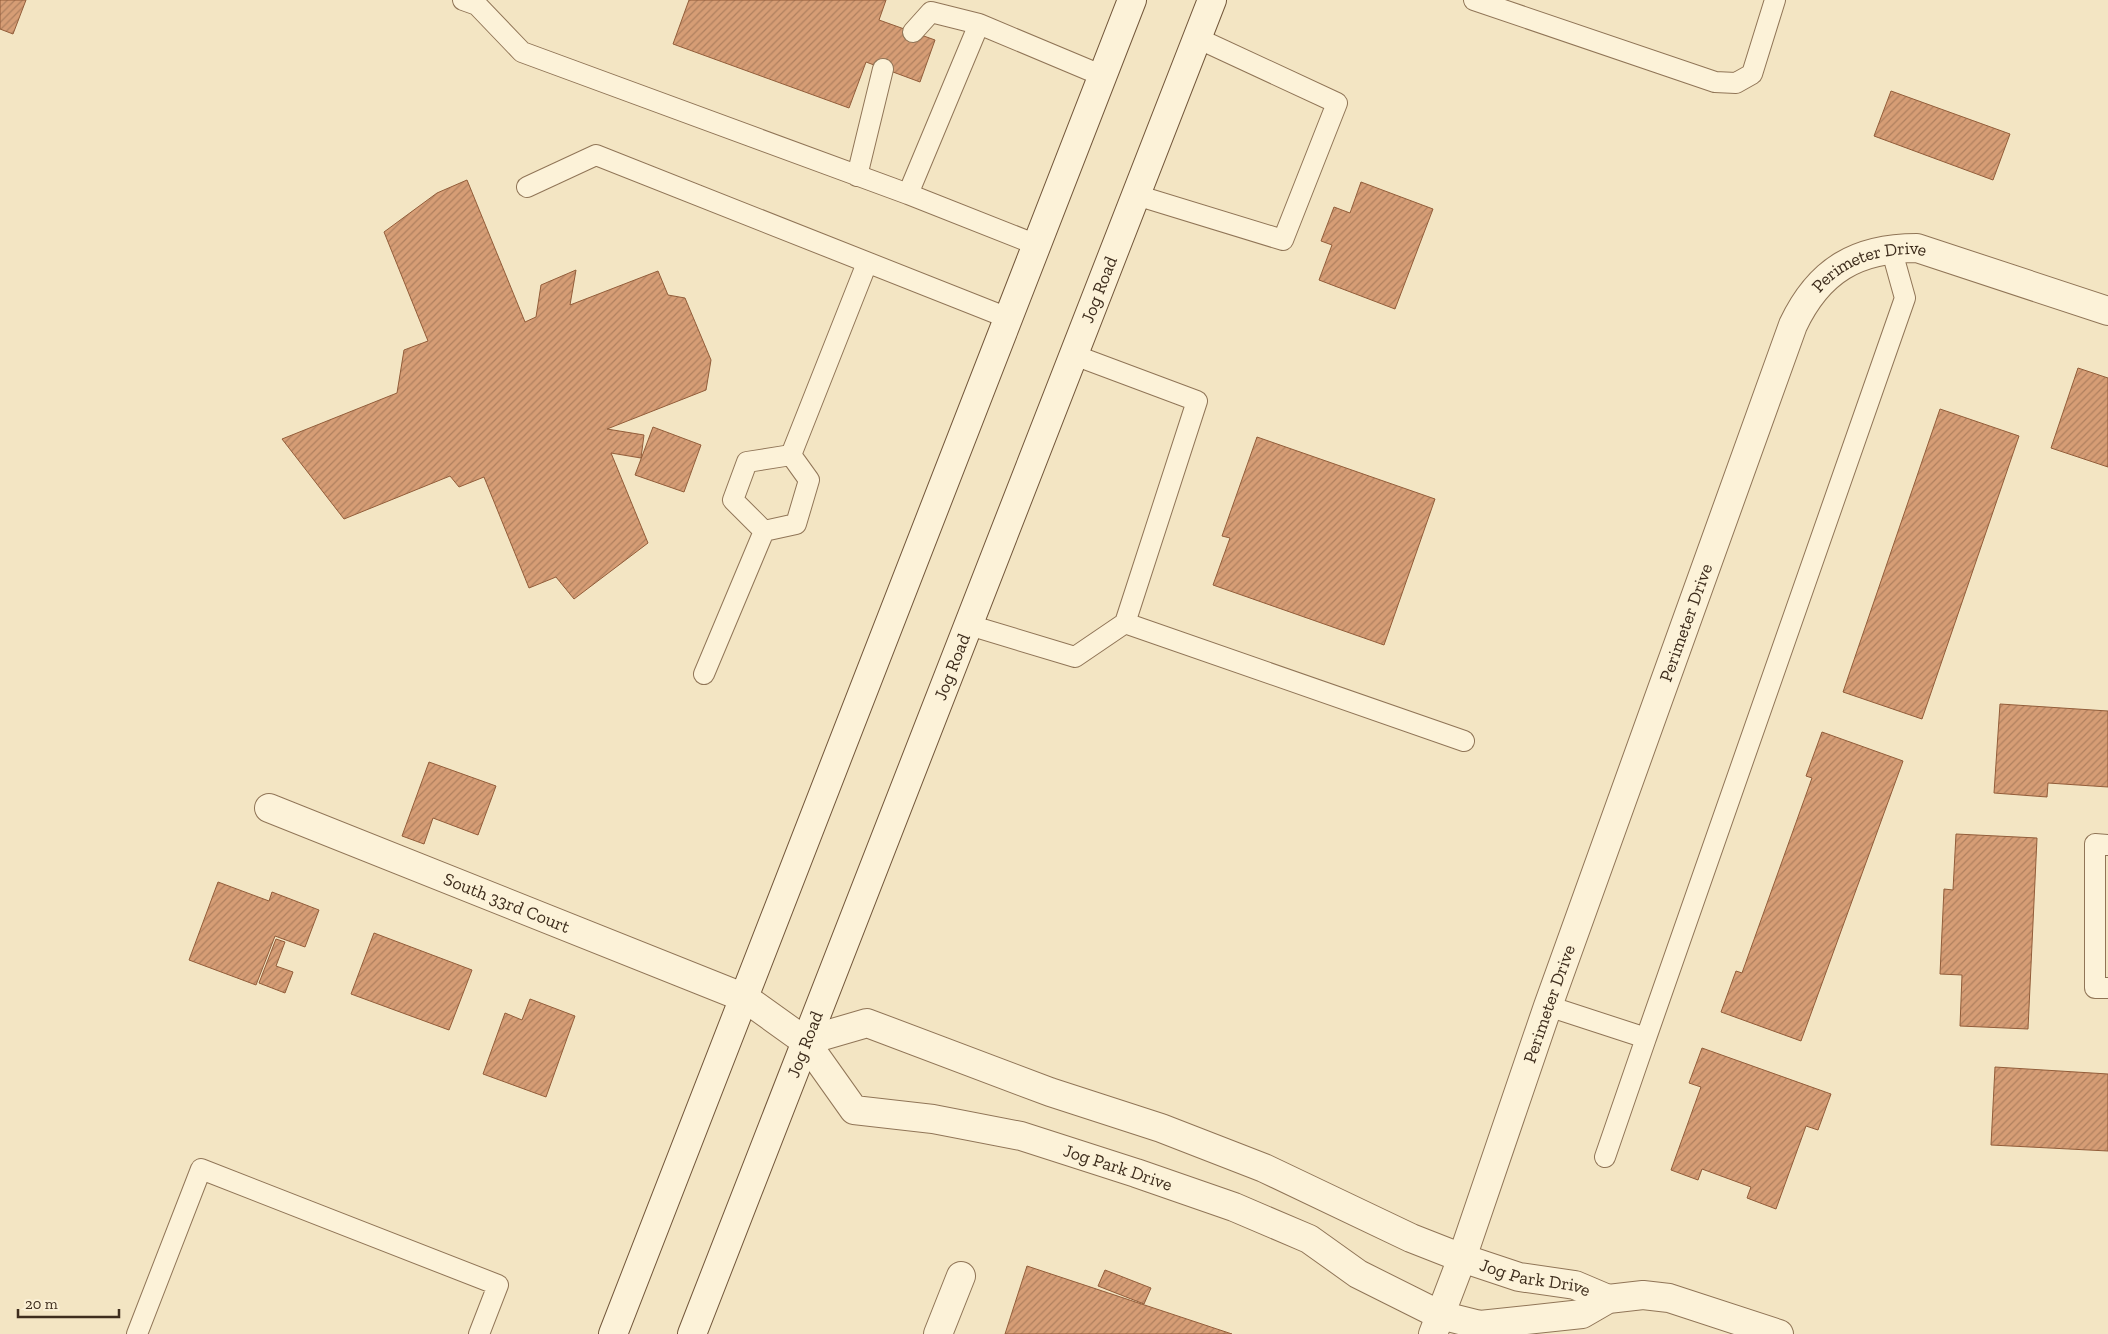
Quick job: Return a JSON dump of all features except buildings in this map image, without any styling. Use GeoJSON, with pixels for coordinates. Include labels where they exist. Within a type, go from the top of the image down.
{"type":"FeatureCollection","features":[{"type":"Feature","properties":{"kind":"street"},"geometry":{"type":"LineString","coordinates":[[613,1334],[1132,0]]}},
{"type":"Feature","properties":{"kind":"street","name":"Jog Road"},"geometry":{"type":"LineString","coordinates":[[692,1334],[1212,0]]}},
{"type":"Feature","properties":{"kind":"street","name":"Perimeter Drive"},"geometry":{"type":"LineString","coordinates":[[1462,1258],[1548,1006],[1793,325],[1809,296],[1820,282],[1841,266],[1865,254],[1891,248],[1917,248],[2108,312]]}},
{"type":"Feature","properties":{"kind":"street","name":"South 33rd Court"},"geometry":{"type":"LineString","coordinates":[[269,808],[744,998]]}},
{"type":"Feature","properties":{"kind":"street","name":"Jog Park Drive"},"geometry":{"type":"LineString","coordinates":[[744,998],[805,1041],[854,1110],[933,1119],[1021,1136],[1234,1207],[1309,1239],[1358,1274],[1436,1325],[1480,1325],[1582,1314],[1608,1299],[1643,1294],[1669,1298],[1779,1334]]}},
{"type":"Feature","properties":{"kind":"street","name":"Jog Park Drive"},"geometry":{"type":"LineString","coordinates":[[805,1041],[867,1022],[1050,1092],[1162,1128],[1196,1141],[1264,1168],[1411,1238],[1462,1258],[1519,1277],[1575,1285],[1608,1299]]}},
{"type":"Feature","properties":{"kind":"street","name":"Jog Park Drive"},"geometry":{"type":"LineString","coordinates":[[1436,1325],[1462,1258]]}},
{"type":"Feature","properties":{"kind":"street"},"geometry":{"type":"LineString","coordinates":[[938,1334],[961,1276]]}},
{"type":"Feature","properties":{"kind":"lane"},"geometry":{"type":"LineString","coordinates":[[463,0],[477,5],[522,52],[908,194],[1037,245]]}},
{"type":"Feature","properties":{"kind":"lane"},"geometry":{"type":"LineString","coordinates":[[1474,0],[1716,82],[1736,83],[1752,74],[1775,0]]}},
{"type":"Feature","properties":{"kind":"lane"},"geometry":{"type":"LineString","coordinates":[[913,32],[931,12],[979,24],[1102,76]]}},
{"type":"Feature","properties":{"kind":"lane"},"geometry":{"type":"LineString","coordinates":[[908,194],[979,24]]}},
{"type":"Feature","properties":{"kind":"lane"},"geometry":{"type":"LineString","coordinates":[[1136,195],[1283,240],[1337,103],[1197,38]]}},
{"type":"Feature","properties":{"kind":"lane"},"geometry":{"type":"LineString","coordinates":[[857,176],[883,69]]}},
{"type":"Feature","properties":{"kind":"lane"},"geometry":{"type":"LineString","coordinates":[[527,187],[596,155],[1008,318]]}},
{"type":"Feature","properties":{"kind":"lane"},"geometry":{"type":"LineString","coordinates":[[1605,1157],[1905,298],[1891,248]]}},
{"type":"Feature","properties":{"kind":"lane"},"geometry":{"type":"LineString","coordinates":[[791,455],[867,262]]}},
{"type":"Feature","properties":{"kind":"lane"},"geometry":{"type":"LineString","coordinates":[[969,625],[1075,657],[1125,623],[1197,401],[1074,355]]}},
{"type":"Feature","properties":{"kind":"lane"},"geometry":{"type":"LineString","coordinates":[[764,531],[733,500],[747,462],[791,455]]}},
{"type":"Feature","properties":{"kind":"lane"},"geometry":{"type":"LineString","coordinates":[[764,531],[796,524],[809,480],[791,455]]}},
{"type":"Feature","properties":{"kind":"lane"},"geometry":{"type":"LineString","coordinates":[[704,674],[764,531]]}},
{"type":"Feature","properties":{"kind":"lane"},"geometry":{"type":"LineString","coordinates":[[1125,623],[1464,741]]}},
{"type":"Feature","properties":{"kind":"lane"},"geometry":{"type":"LineString","coordinates":[[2108,845],[2096,844],[2095,988],[2108,988]]}},
{"type":"Feature","properties":{"kind":"lane"},"geometry":{"type":"LineString","coordinates":[[1548,1006],[1646,1038]]}},
{"type":"Feature","properties":{"kind":"lane"},"geometry":{"type":"LineString","coordinates":[[137,1334],[201,1169],[498,1285],[479,1334]]}}]}
